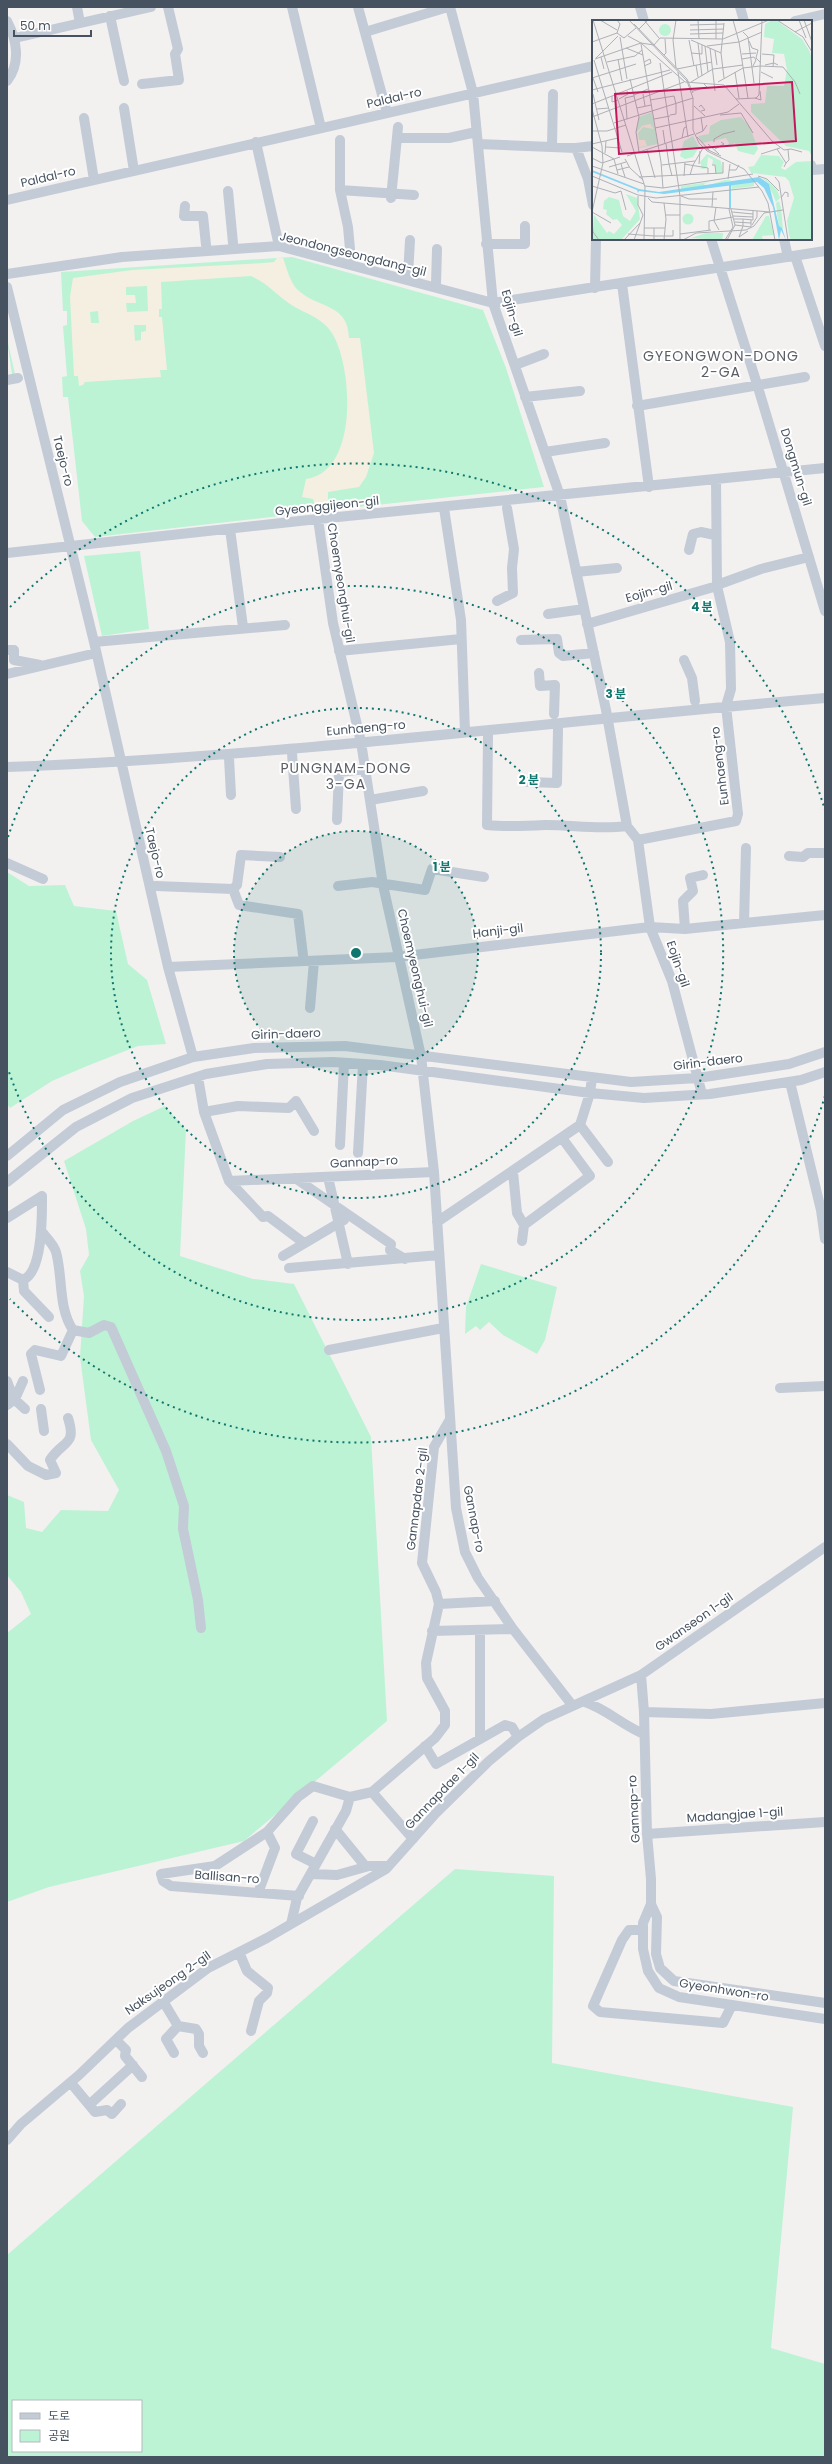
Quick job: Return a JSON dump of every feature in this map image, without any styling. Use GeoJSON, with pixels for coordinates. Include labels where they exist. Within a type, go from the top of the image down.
{"type":"FeatureCollection","features":[{"type":"Feature","properties":{"kind":"street"},"geometry":{"type":"LineString","coordinates":[[77,7],[80,23]]}},
{"type":"Feature","properties":{"kind":"street"},"geometry":{"type":"LineString","coordinates":[[15,38],[110,16],[133,9],[151,7]]}},
{"type":"Feature","properties":{"kind":"street"},"geometry":{"type":"LineString","coordinates":[[142,84],[179,80],[175,54],[178,49],[168,7]]}},
{"type":"Feature","properties":{"kind":"street"},"geometry":{"type":"LineString","coordinates":[[292,7],[321,128]]}},
{"type":"Feature","properties":{"kind":"street"},"geometry":{"type":"LineString","coordinates":[[358,7],[387,113]]}},
{"type":"Feature","properties":{"kind":"street"},"geometry":{"type":"LineString","coordinates":[[365,32],[449,7],[473,93]]}},
{"type":"Feature","properties":{"kind":"street"},"geometry":{"type":"LineString","coordinates":[[640,7],[644,20]]}},
{"type":"Feature","properties":{"kind":"street"},"geometry":{"type":"LineString","coordinates":[[740,7],[744,20]]}},
{"type":"Feature","properties":{"kind":"street"},"geometry":{"type":"LineString","coordinates":[[799,20],[825,14],[823,7]]}},
{"type":"Feature","properties":{"kind":"street"},"geometry":{"type":"LineString","coordinates":[[110,16],[124,81]]}},
{"type":"Feature","properties":{"kind":"street"},"geometry":{"type":"LineString","coordinates":[[7,21],[15,38],[17,57],[11,75],[7,81]]}},
{"type":"Feature","properties":{"kind":"street","name":"Paldal-ro"},"geometry":{"type":"LineString","coordinates":[[7,200],[592,66]]}},
{"type":"Feature","properties":{"kind":"street","name":"Eojin-gil"},"geometry":{"type":"LineString","coordinates":[[473,93],[486,244],[493,303],[560,496],[594,653],[627,826],[638,840],[650,927],[672,981],[691,1061],[698,1078],[702,1094]]}},
{"type":"Feature","properties":{"kind":"street"},"geometry":{"type":"LineString","coordinates":[[552,94],[552,147]]}},
{"type":"Feature","properties":{"kind":"street"},"geometry":{"type":"LineString","coordinates":[[124,108],[134,171]]}},
{"type":"Feature","properties":{"kind":"street","name":"Paldal-ro"},"geometry":{"type":"LineString","coordinates":[[84,118],[94,180]]}},
{"type":"Feature","properties":{"kind":"street"},"geometry":{"type":"LineString","coordinates":[[392,196],[398,127]]}},
{"type":"Feature","properties":{"kind":"street"},"geometry":{"type":"LineString","coordinates":[[397,138],[449,138],[476,132]]}},
{"type":"Feature","properties":{"kind":"street"},"geometry":{"type":"LineString","coordinates":[[340,140],[340,190],[348,227],[350,260]]}},
{"type":"Feature","properties":{"kind":"street"},"geometry":{"type":"LineString","coordinates":[[256,142],[279,246]]}},
{"type":"Feature","properties":{"kind":"street"},"geometry":{"type":"LineString","coordinates":[[478,144],[576,148],[592,146]]}},
{"type":"Feature","properties":{"kind":"street"},"geometry":{"type":"LineString","coordinates":[[576,148],[588,179],[592,200]]}},
{"type":"Feature","properties":{"kind":"street"},"geometry":{"type":"LineString","coordinates":[[812,170],[825,169]]}},
{"type":"Feature","properties":{"kind":"street"},"geometry":{"type":"LineString","coordinates":[[340,190],[392,196],[414,195]]}},
{"type":"Feature","properties":{"kind":"street"},"geometry":{"type":"LineString","coordinates":[[228,191],[233,243]]}},
{"type":"Feature","properties":{"kind":"street"},"geometry":{"type":"LineString","coordinates":[[185,206],[184,216],[203,216],[206,245]]}},
{"type":"Feature","properties":{"kind":"street"},"geometry":{"type":"LineString","coordinates":[[486,244],[525,244],[525,226]]}},
{"type":"Feature","properties":{"kind":"street","name":"Jeondongseongdang-gil"},"geometry":{"type":"LineString","coordinates":[[408,276],[410,240]]}},
{"type":"Feature","properties":{"kind":"street"},"geometry":{"type":"LineString","coordinates":[[595,288],[596,240]]}},
{"type":"Feature","properties":{"kind":"street","name":"Dongmun-gil"},"geometry":{"type":"LineString","coordinates":[[711,240],[810,557],[821,582],[825,611]]}},
{"type":"Feature","properties":{"kind":"street"},"geometry":{"type":"LineString","coordinates":[[784,240],[824,342]]}},
{"type":"Feature","properties":{"kind":"street","name":"Jeondongseongdang-gil"},"geometry":{"type":"LineString","coordinates":[[7,274],[122,258],[279,246],[493,303],[825,251]]}},
{"type":"Feature","properties":{"kind":"street","name":"Jeondongseongdang-gil"},"geometry":{"type":"LineString","coordinates":[[436,284],[437,249]]}},
{"type":"Feature","properties":{"kind":"street"},"geometry":{"type":"LineString","coordinates":[[622,284],[637,406],[649,487]]}},
{"type":"Feature","properties":{"kind":"street","name":"Taejo-ro"},"geometry":{"type":"LineString","coordinates":[[7,287],[94,642],[120,762],[168,967],[193,1058]]}},
{"type":"Feature","properties":{"kind":"street"},"geometry":{"type":"LineString","coordinates":[[515,365],[544,354]]}},
{"type":"Feature","properties":{"kind":"street"},"geometry":{"type":"LineString","coordinates":[[637,406],[757,384],[805,377]]}},
{"type":"Feature","properties":{"kind":"street"},"geometry":{"type":"LineString","coordinates":[[7,380],[18,378]]}},
{"type":"Feature","properties":{"kind":"street"},"geometry":{"type":"LineString","coordinates":[[525,397],[580,391]]}},
{"type":"Feature","properties":{"kind":"street"},"geometry":{"type":"LineString","coordinates":[[545,452],[605,443]]}},
{"type":"Feature","properties":{"kind":"street","name":"Gyeonggijeon-gil"},"geometry":{"type":"LineString","coordinates":[[7,553],[318,519],[444,508],[825,468]]}},
{"type":"Feature","properties":{"kind":"street"},"geometry":{"type":"LineString","coordinates":[[716,480],[715,535],[717,585],[761,569],[810,557]]}},
{"type":"Feature","properties":{"kind":"street"},"geometry":{"type":"LineString","coordinates":[[444,508],[461,620],[465,732]]}},
{"type":"Feature","properties":{"kind":"street"},"geometry":{"type":"LineString","coordinates":[[497,601],[513,593],[512,568],[514,549],[507,508]]}},
{"type":"Feature","properties":{"kind":"street","name":"Choemyeonghui-gil"},"geometry":{"type":"LineString","coordinates":[[318,519],[339,651],[361,742],[383,885],[397,957],[421,1056]]}},
{"type":"Feature","properties":{"kind":"street"},"geometry":{"type":"LineString","coordinates":[[230,529],[243,627]]}},
{"type":"Feature","properties":{"kind":"street"},"geometry":{"type":"LineString","coordinates":[[690,550],[690,538],[693,534],[701,532],[715,535]]}},
{"type":"Feature","properties":{"kind":"street"},"geometry":{"type":"LineString","coordinates":[[576,572],[617,568]]}},
{"type":"Feature","properties":{"kind":"street","name":"Eojin-gil"},"geometry":{"type":"LineString","coordinates":[[588,624],[717,585]]}},
{"type":"Feature","properties":{"kind":"street","name":"Eunhaeng-ro"},"geometry":{"type":"LineString","coordinates":[[638,840],[736,821],[738,814],[726,706],[731,689],[730,642],[717,585]]}},
{"type":"Feature","properties":{"kind":"street"},"geometry":{"type":"LineString","coordinates":[[548,614],[584,609]]}},
{"type":"Feature","properties":{"kind":"street"},"geometry":{"type":"LineString","coordinates":[[94,642],[243,627],[284,625]]}},
{"type":"Feature","properties":{"kind":"street","name":"Choemyeonghui-gil"},"geometry":{"type":"LineString","coordinates":[[339,651],[461,639]]}},
{"type":"Feature","properties":{"kind":"street"},"geometry":{"type":"LineString","coordinates":[[521,640],[557,639],[559,653],[563,656],[594,653]]}},
{"type":"Feature","properties":{"kind":"street"},"geometry":{"type":"LineString","coordinates":[[7,650],[14,650],[14,660],[46,666]]}},
{"type":"Feature","properties":{"kind":"street"},"geometry":{"type":"LineString","coordinates":[[7,674],[96,653]]}},
{"type":"Feature","properties":{"kind":"street"},"geometry":{"type":"LineString","coordinates":[[684,660],[692,678],[695,701]]}},
{"type":"Feature","properties":{"kind":"street"},"geometry":{"type":"LineString","coordinates":[[539,673],[540,686],[555,685],[554,714]]}},
{"type":"Feature","properties":{"kind":"street","name":"Eunhaeng-ro"},"geometry":{"type":"LineString","coordinates":[[7,767],[120,762],[361,742],[726,706],[825,698]]}},
{"type":"Feature","properties":{"kind":"street"},"geometry":{"type":"LineString","coordinates":[[528,782],[557,783],[558,729]]}},
{"type":"Feature","properties":{"kind":"street"},"geometry":{"type":"LineString","coordinates":[[488,735],[487,825],[526,827],[547,825],[606,829],[627,826]]}},
{"type":"Feature","properties":{"kind":"street"},"geometry":{"type":"LineString","coordinates":[[292,753],[296,809]]}},
{"type":"Feature","properties":{"kind":"street"},"geometry":{"type":"LineString","coordinates":[[229,758],[231,796]]}},
{"type":"Feature","properties":{"kind":"street"},"geometry":{"type":"LineString","coordinates":[[337,820],[339,772],[365,770]]}},
{"type":"Feature","properties":{"kind":"street"},"geometry":{"type":"LineString","coordinates":[[370,800],[423,791]]}},
{"type":"Feature","properties":{"kind":"street"},"geometry":{"type":"LineString","coordinates":[[744,923],[746,848]]}},
{"type":"Feature","properties":{"kind":"street"},"geometry":{"type":"LineString","coordinates":[[789,856],[803,857],[808,853],[825,853]]}},
{"type":"Feature","properties":{"kind":"street"},"geometry":{"type":"LineString","coordinates":[[280,857],[241,855],[237,885],[233,889],[239,905],[298,914],[304,955]]}},
{"type":"Feature","properties":{"kind":"street"},"geometry":{"type":"LineString","coordinates":[[7,863],[43,879]]}},
{"type":"Feature","properties":{"kind":"street"},"geometry":{"type":"LineString","coordinates":[[338,886],[372,882],[383,885],[425,890],[432,869],[465,877],[484,877]]}},
{"type":"Feature","properties":{"kind":"street"},"geometry":{"type":"LineString","coordinates":[[685,929],[683,901],[693,891],[690,878],[703,875]]}},
{"type":"Feature","properties":{"kind":"street","name":"Taejo-ro"},"geometry":{"type":"LineString","coordinates":[[156,886],[233,889]]}},
{"type":"Feature","properties":{"kind":"street","name":"Hanji-gil"},"geometry":{"type":"LineString","coordinates":[[168,967],[397,957],[650,927],[685,929],[825,915]]}},
{"type":"Feature","properties":{"kind":"street"},"geometry":{"type":"LineString","coordinates":[[310,1008],[314,961]]}},
{"type":"Feature","properties":{"kind":"street","name":"Girin-daero"},"geometry":{"type":"LineString","coordinates":[[7,1156],[63,1110],[120,1082],[193,1058],[254,1048],[321,1046],[421,1056],[631,1082],[698,1078],[789,1064],[825,1052]]}},
{"type":"Feature","properties":{"kind":"street","name":"Gannap-ro"},"geometry":{"type":"LineString","coordinates":[[421,1056],[434,1172],[449,1421],[456,1508],[465,1552],[478,1578],[495,1601],[513,1630],[572,1705]]}},
{"type":"Feature","properties":{"kind":"street"},"geometry":{"type":"LineString","coordinates":[[340,1145],[344,1063]]}},
{"type":"Feature","properties":{"kind":"street"},"geometry":{"type":"LineString","coordinates":[[7,1182],[76,1126],[132,1098],[198,1077],[267,1064],[363,1064],[590,1093],[644,1098],[702,1094],[790,1082],[825,1072]]}},
{"type":"Feature","properties":{"kind":"street"},"geometry":{"type":"LineString","coordinates":[[358,1154],[363,1064]]}},
{"type":"Feature","properties":{"kind":"street"},"geometry":{"type":"LineString","coordinates":[[198,1077],[204,1112],[229,1181],[263,1217],[268,1216],[304,1243]]}},
{"type":"Feature","properties":{"kind":"street"},"geometry":{"type":"LineString","coordinates":[[437,1222],[513,1172],[580,1125],[590,1093],[592,1078]]}},
{"type":"Feature","properties":{"kind":"street"},"geometry":{"type":"LineString","coordinates":[[790,1082],[821,1210],[825,1239]]}},
{"type":"Feature","properties":{"kind":"street"},"geometry":{"type":"LineString","coordinates":[[204,1112],[238,1106],[288,1108],[296,1101],[314,1131]]}},
{"type":"Feature","properties":{"kind":"street"},"geometry":{"type":"LineString","coordinates":[[580,1125],[608,1162]]}},
{"type":"Feature","properties":{"kind":"street"},"geometry":{"type":"LineString","coordinates":[[524,1225],[590,1176],[562,1138]]}},
{"type":"Feature","properties":{"kind":"street","name":"Gannap-ro"},"geometry":{"type":"LineString","coordinates":[[229,1181],[434,1172]]}},
{"type":"Feature","properties":{"kind":"street"},"geometry":{"type":"LineString","coordinates":[[513,1172],[517,1213],[524,1225],[522,1241]]}},
{"type":"Feature","properties":{"kind":"street"},"geometry":{"type":"LineString","coordinates":[[328,1177],[348,1264]]}},
{"type":"Feature","properties":{"kind":"street"},"geometry":{"type":"LineString","coordinates":[[295,1178],[391,1244],[390,1250],[405,1259]]}},
{"type":"Feature","properties":{"kind":"street"},"geometry":{"type":"LineString","coordinates":[[7,1218],[42,1196],[42,1232],[33,1271],[29,1277],[23,1280]]}},
{"type":"Feature","properties":{"kind":"street"},"geometry":{"type":"LineString","coordinates":[[283,1256],[350,1216]]}},
{"type":"Feature","properties":{"kind":"street"},"geometry":{"type":"LineString","coordinates":[[42,1232],[56,1251],[60,1269],[66,1319],[73,1330],[89,1333],[104,1324],[111,1327],[166,1451],[184,1506],[183,1529],[201,1628]]}},
{"type":"Feature","properties":{"kind":"street"},"geometry":{"type":"LineString","coordinates":[[289,1268],[439,1256]]}},
{"type":"Feature","properties":{"kind":"street"},"geometry":{"type":"LineString","coordinates":[[7,1272],[23,1280]]}},
{"type":"Feature","properties":{"kind":"street"},"geometry":{"type":"LineString","coordinates":[[23,1280],[24,1291],[49,1316]]}},
{"type":"Feature","properties":{"kind":"street"},"geometry":{"type":"LineString","coordinates":[[329,1350],[443,1328]]}},
{"type":"Feature","properties":{"kind":"street"},"geometry":{"type":"LineString","coordinates":[[40,1390],[31,1354],[35,1350],[61,1356],[73,1330]]}},
{"type":"Feature","properties":{"kind":"street"},"geometry":{"type":"LineString","coordinates":[[7,1381],[11,1402]]}},
{"type":"Feature","properties":{"kind":"street"},"geometry":{"type":"LineString","coordinates":[[11,1402],[23,1381]]}},
{"type":"Feature","properties":{"kind":"street"},"geometry":{"type":"LineString","coordinates":[[780,1388],[825,1386]]}},
{"type":"Feature","properties":{"kind":"street"},"geometry":{"type":"LineString","coordinates":[[11,1402],[25,1409]]}},
{"type":"Feature","properties":{"kind":"street"},"geometry":{"type":"LineString","coordinates":[[41,1409],[44,1430]]}},
{"type":"Feature","properties":{"kind":"street"},"geometry":{"type":"LineString","coordinates":[[7,1446],[28,1466],[46,1476],[56,1473],[50,1460],[56,1451],[68,1444],[72,1432],[68,1418]]}},
{"type":"Feature","properties":{"kind":"street","name":"Gannapdae 2-gil"},"geometry":{"type":"LineString","coordinates":[[439,1604],[436,1592],[422,1563],[434,1447],[449,1421]]}},
{"type":"Feature","properties":{"kind":"street","name":"Gwanseon 1-gil"},"geometry":{"type":"LineString","coordinates":[[572,1705],[585,1702],[641,1675],[825,1547]]}},
{"type":"Feature","properties":{"kind":"street"},"geometry":{"type":"LineString","coordinates":[[258,1893],[275,1848],[267,1832],[298,1797],[313,1786],[350,1797],[372,1792],[425,1746],[445,1725],[445,1711],[427,1678],[426,1663],[439,1604],[495,1601]]}},
{"type":"Feature","properties":{"kind":"street"},"geometry":{"type":"LineString","coordinates":[[432,1631],[513,1630]]}},
{"type":"Feature","properties":{"kind":"street"},"geometry":{"type":"LineString","coordinates":[[480,1631],[480,1739]]}},
{"type":"Feature","properties":{"kind":"street","name":"Gannap-ro"},"geometry":{"type":"LineString","coordinates":[[641,1675],[644,1712],[647,1834],[651,1904]]}},
{"type":"Feature","properties":{"kind":"street"},"geometry":{"type":"LineString","coordinates":[[585,1702],[606,1710],[630,1728],[644,1734]]}},
{"type":"Feature","properties":{"kind":"street"},"geometry":{"type":"LineString","coordinates":[[644,1712],[711,1714],[825,1703]]}},
{"type":"Feature","properties":{"kind":"street","name":"Gannapdae 1-gil"},"geometry":{"type":"LineString","coordinates":[[239,1952],[291,1924],[388,1866],[488,1761],[544,1719],[572,1705]]}},
{"type":"Feature","properties":{"kind":"street","name":"Gannapdae 1-gil"},"geometry":{"type":"LineString","coordinates":[[425,1746],[436,1764],[505,1725],[512,1727],[518,1737]]}},
{"type":"Feature","properties":{"kind":"street"},"geometry":{"type":"LineString","coordinates":[[372,1792],[413,1839]]}},
{"type":"Feature","properties":{"kind":"street"},"geometry":{"type":"LineString","coordinates":[[291,1924],[299,1896],[346,1811],[350,1797]]}},
{"type":"Feature","properties":{"kind":"street"},"geometry":{"type":"LineString","coordinates":[[313,1821],[296,1854],[316,1864]]}},
{"type":"Feature","properties":{"kind":"street","name":"Madangjae 1-gil"},"geometry":{"type":"LineString","coordinates":[[647,1834],[825,1822]]}},
{"type":"Feature","properties":{"kind":"street"},"geometry":{"type":"LineString","coordinates":[[335,1829],[366,1867]]}},
{"type":"Feature","properties":{"kind":"street","name":"Ballisan-ro"},"geometry":{"type":"LineString","coordinates":[[267,1832],[215,1866],[161,1874],[163,1881],[171,1886],[299,1896]]}},
{"type":"Feature","properties":{"kind":"street"},"geometry":{"type":"LineString","coordinates":[[312,1874],[337,1875],[366,1867],[388,1866]]}},
{"type":"Feature","properties":{"kind":"street","name":"Gyeonhwon-ro"},"geometry":{"type":"LineString","coordinates":[[651,1904],[644,1923],[643,1949],[648,1971],[659,1988],[679,1997],[825,2019]]}},
{"type":"Feature","properties":{"kind":"street","name":"Gyeonhwon-ro"},"geometry":{"type":"LineString","coordinates":[[651,1904],[657,1917],[656,1954],[660,1968],[674,1981],[825,2003]]}},
{"type":"Feature","properties":{"kind":"street"},"geometry":{"type":"LineString","coordinates":[[643,1930],[628,1930],[622,1940],[593,2006],[600,2012],[723,2023],[732,2005]]}},
{"type":"Feature","properties":{"kind":"street"},"geometry":{"type":"LineString","coordinates":[[239,1952],[247,1971],[268,1988],[259,2001],[251,2031]]}},
{"type":"Feature","properties":{"kind":"street","name":"Naksujeong 2-gil"},"geometry":{"type":"LineString","coordinates":[[7,2140],[21,2124],[71,2083],[116,2040],[163,2001],[208,1968],[239,1952]]}},
{"type":"Feature","properties":{"kind":"street"},"geometry":{"type":"LineString","coordinates":[[163,2001],[178,2026],[196,2029],[199,2034],[199,2046],[203,2053]]}},
{"type":"Feature","properties":{"kind":"street"},"geometry":{"type":"LineString","coordinates":[[174,2053],[166,2039],[178,2026]]}},
{"type":"Feature","properties":{"kind":"street"},"geometry":{"type":"LineString","coordinates":[[116,2040],[126,2050],[125,2056],[142,2077]]}},
{"type":"Feature","properties":{"kind":"street"},"geometry":{"type":"LineString","coordinates":[[89,2105],[133,2065]]}},
{"type":"Feature","properties":{"kind":"street"},"geometry":{"type":"LineString","coordinates":[[71,2083],[95,2112],[107,2110],[112,2114],[121,2104]]}},
{"type":"Feature","properties":{"kind":"green space"},"geometry":{"type":"Polygon","coordinates":[[[292,257],[483,310],[506,368],[544,487],[338,509],[321,505],[314,507],[306,513],[95,537],[82,521],[68,397],[63,397],[62,377],[67,376],[63,326],[67,325],[67,311],[63,311],[61,272],[292,257]]]}},
{"type":"Feature","properties":{"kind":"green space"},"geometry":{"type":"Polygon","coordinates":[[[7,339],[15,374],[12,374],[7,339]]]}},
{"type":"Feature","properties":{"kind":"green space"},"geometry":{"type":"Polygon","coordinates":[[[140,551],[149,629],[102,636],[84,556],[140,551]]]}},
{"type":"Feature","properties":{"kind":"green space"},"geometry":{"type":"Polygon","coordinates":[[[7,872],[29,886],[65,885],[74,906],[116,911],[128,964],[147,980],[166,1044],[138,1046],[87,1066],[52,1081],[10,1108],[7,1104],[7,872]]]}},
{"type":"Feature","properties":{"kind":"green space"},"geometry":{"type":"Polygon","coordinates":[[[165,1106],[186,1130],[180,1256],[253,1279],[294,1284],[371,1437],[387,1721],[244,1841],[49,1887],[7,1902],[7,1633],[31,1614],[21,1592],[7,1575],[7,1495],[24,1502],[26,1528],[42,1532],[61,1510],[108,1511],[119,1490],[91,1440],[80,1357],[84,1296],[80,1271],[89,1255],[86,1229],[64,1161],[133,1121],[165,1106]]]}},
{"type":"Feature","properties":{"kind":"green space"},"geometry":{"type":"Polygon","coordinates":[[[481,1264],[557,1287],[545,1340],[537,1354],[503,1335],[489,1322],[480,1330],[476,1326],[465,1334],[466,1307],[481,1264]]]}},
{"type":"Feature","properties":{"kind":"green space"},"geometry":{"type":"Polygon","coordinates":[[[455,1869],[554,1876],[552,2063],[793,2107],[771,2348],[825,2364],[825,2457],[7,2457],[7,2255],[455,1869]]]}},
{"type":"Feature","properties":{"kind":"sand"},"geometry":{"type":"Polygon","coordinates":[[[277,258],[283,258],[291,280],[296,288],[307,297],[338,312],[344,318],[349,338],[360,338],[374,453],[366,477],[359,487],[328,492],[328,504],[315,505],[313,499],[302,497],[306,479],[323,472],[335,458],[343,439],[347,416],[347,392],[344,369],[339,349],[332,333],[323,323],[290,304],[267,285],[257,279],[251,276],[161,282],[162,309],[159,309],[159,317],[162,317],[167,370],[160,370],[161,377],[85,382],[83,385],[79,386],[78,376],[74,376],[70,297],[73,278],[132,270],[274,262],[277,258]],[[147,286],[126,287],[126,295],[135,295],[136,303],[126,303],[127,312],[148,311],[147,286]],[[98,311],[90,312],[91,323],[99,323],[98,311]],[[134,325],[135,341],[141,340],[141,332],[146,331],[146,325],[134,325]]]}},
{"type":"Feature","properties":{"kind":"district","name":"GYEONGWON-DONG 2-GA"},"geometry":{"type":"Point","coordinates":[721,364]}},
{"type":"Feature","properties":{"kind":"district","name":"PUNGNAM-DONG 3-GA"},"geometry":{"type":"Point","coordinates":[346,776]}}]}
